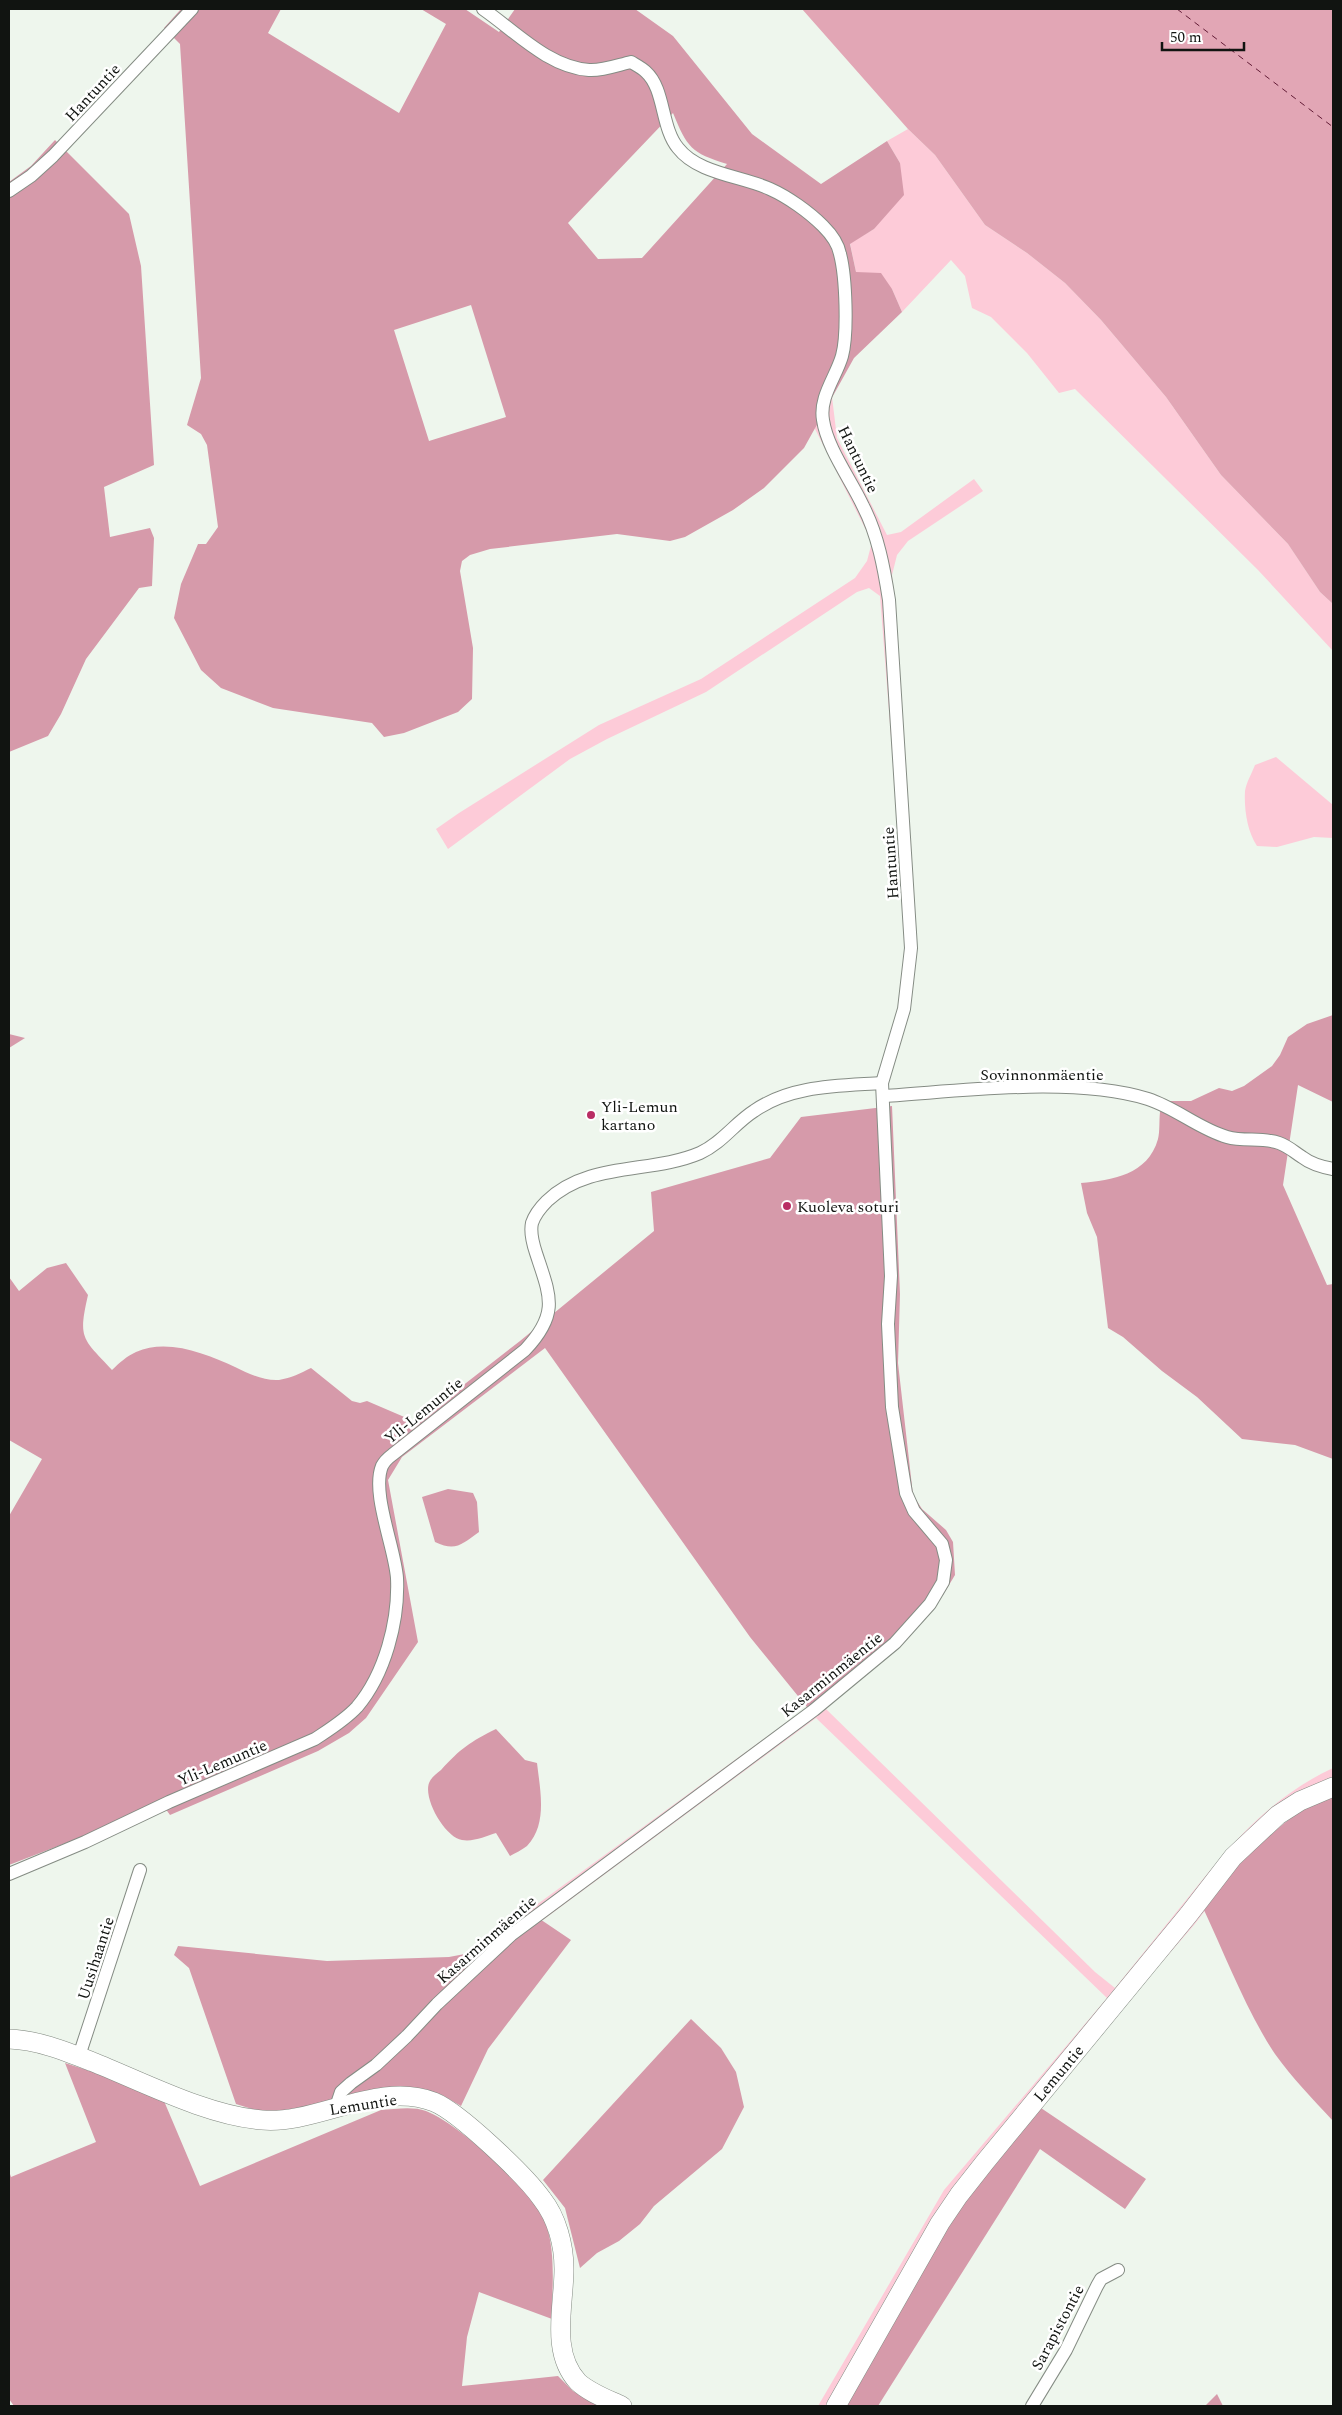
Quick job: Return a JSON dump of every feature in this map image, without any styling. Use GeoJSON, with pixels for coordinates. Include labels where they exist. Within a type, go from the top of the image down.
{"type":"FeatureCollection","features":[{"type":"Feature","properties":{"kind":"street","name":"Hantuntie"},"geometry":{"type":"LineString","coordinates":[[9,191],[31,176],[54,156],[192,9]]}},
{"type":"Feature","properties":{"kind":"street","name":"Hantuntie"},"geometry":{"type":"LineString","coordinates":[[483,9],[547,56],[570,66],[590,71],[630,62],[647,73],[656,88],[669,134],[678,149],[691,160],[771,189],[802,208],[822,225],[834,239],[840,255],[846,336],[842,357],[824,403],[823,420],[830,441],[864,508],[884,568],[889,600],[911,948],[904,1009],[883,1090]]}},
{"type":"Feature","properties":{"kind":"street","name":"Yli-Lemuntie"},"geometry":{"type":"LineString","coordinates":[[9,1874],[85,1842],[169,1802],[315,1738],[337,1726],[357,1706],[371,1685],[382,1661],[391,1634],[395,1606],[396,1578],[380,1494],[379,1476],[383,1465],[392,1455],[525,1350],[537,1337],[545,1323],[550,1306],[548,1286],[533,1242],[532,1223],[540,1209],[552,1197],[568,1186],[595,1176],[622,1168],[666,1163],[700,1153],[715,1145],[751,1112],[767,1102],[785,1095],[829,1087],[883,1090]]}},
{"type":"Feature","properties":{"kind":"street","name":"Sovinnonmäentie"},"geometry":{"type":"LineString","coordinates":[[883,1090],[1076,1088],[1112,1091],[1149,1100],[1174,1110],[1229,1138],[1265,1140],[1279,1143],[1316,1166],[1333,1169]]}},
{"type":"Feature","properties":{"kind":"street","name":"Kasarminmäentie"},"geometry":{"type":"LineString","coordinates":[[336,2107],[341,2092],[407,2036],[437,2004],[511,1935],[814,1710],[895,1643],[930,1604],[943,1582],[946,1560],[942,1544],[914,1511],[906,1493],[892,1407],[888,1324],[891,1276],[883,1090]]}},
{"type":"Feature","properties":{"kind":"street","name":"Lemuntie"},"geometry":{"type":"LineString","coordinates":[[836,2406],[940,2223],[984,2162],[1234,1857],[1278,1815],[1330,1786]]}},
{"type":"Feature","properties":{"kind":"street","name":"Uusihaantie"},"geometry":{"type":"LineString","coordinates":[[79,2056],[140,1870]]}},
{"type":"Feature","properties":{"kind":"street","name":"Lemuntie"},"geometry":{"type":"LineString","coordinates":[[9,2039],[53,2046],[192,2102],[241,2117],[263,2120],[290,2118],[336,2107],[396,2097],[416,2097],[435,2102],[474,2131],[529,2184],[542,2198],[552,2214],[558,2232],[564,2268],[561,2340],[563,2356],[579,2382],[592,2392],[622,2406]]}},
{"type":"Feature","properties":{"kind":"street","name":"Sarapistontie"},"geometry":{"type":"LineString","coordinates":[[1032,2406],[1066,2350],[1101,2279],[1118,2270]]}},
{"type":"Feature","properties":{"kind":"shaded area"},"geometry":{"type":"Polygon","coordinates":[[[181,9],[281,9],[268,33],[399,113],[446,24],[421,9],[465,9],[499,32],[515,9],[635,9],[673,36],[752,134],[821,184],[887,141],[900,163],[904,195],[874,229],[850,244],[856,272],[881,273],[892,289],[902,312],[854,358],[804,448],[764,488],[733,510],[685,537],[670,541],[617,534],[490,549],[470,555],[462,561],[460,571],[473,648],[472,699],[458,712],[404,733],[384,737],[372,723],[273,708],[221,688],[201,670],[174,618],[181,584],[198,544],[206,544],[218,527],[207,445],[201,434],[187,425],[201,378],[180,44],[164,28],[181,9]],[[673,113],[568,223],[598,259],[642,258],[727,164],[705,156],[692,147],[682,134],[673,113]],[[471,305],[394,330],[429,441],[506,417],[471,305]]]}},
{"type":"Feature","properties":{"kind":"shaded area"},"geometry":{"type":"Polygon","coordinates":[[[802,9],[1333,9],[1333,604],[1320,592],[1288,544],[1221,475],[1166,397],[1101,320],[1065,283],[1027,253],[985,225],[935,155],[908,129],[802,9]]]}},
{"type":"Feature","properties":{"kind":"shaded area"},"geometry":{"type":"Polygon","coordinates":[[[908,129],[935,155],[985,225],[1027,253],[1065,283],[1101,320],[1166,397],[1221,475],[1288,544],[1320,592],[1333,604],[1333,651],[1258,570],[1075,389],[1059,393],[1027,353],[991,317],[972,308],[965,276],[951,260],[902,312],[892,289],[856,272],[850,243],[874,229],[900,163],[887,141],[908,129]]]}},
{"type":"Feature","properties":{"kind":"shaded area"},"geometry":{"type":"Polygon","coordinates":[[[55,140],[129,214],[141,266],[154,465],[104,487],[110,537],[150,528],[154,538],[152,586],[139,588],[86,659],[61,714],[48,736],[9,752],[9,182],[31,166],[55,140]]]}},
{"type":"Feature","properties":{"kind":"shaded area"},"geometry":{"type":"Polygon","coordinates":[[[832,397],[837,438],[887,535],[901,532],[974,479],[983,491],[908,541],[897,555],[892,575],[908,797],[896,801],[880,596],[869,588],[857,592],[706,692],[607,739],[570,759],[448,849],[436,829],[459,813],[599,725],[701,679],[855,578],[867,561],[872,542],[814,427],[832,397]]]}},
{"type":"Feature","properties":{"kind":"shaded area"},"geometry":{"type":"Polygon","coordinates":[[[1276,757],[1333,805],[1333,838],[1314,837],[1277,847],[1257,846],[1247,820],[1245,791],[1255,765],[1276,757]]]}},
{"type":"Feature","properties":{"kind":"shaded area"},"geometry":{"type":"Polygon","coordinates":[[[1333,1015],[1333,1102],[1298,1085],[1283,1185],[1327,1285],[1333,1284],[1333,1459],[1295,1445],[1242,1439],[1197,1397],[1162,1371],[1123,1337],[1108,1328],[1097,1237],[1087,1213],[1081,1183],[1116,1177],[1137,1168],[1146,1161],[1158,1139],[1160,1112],[1170,1101],[1191,1101],[1219,1088],[1232,1091],[1244,1086],[1272,1066],[1280,1055],[1288,1037],[1307,1024],[1333,1015]]]}},
{"type":"Feature","properties":{"kind":"shaded area"},"geometry":{"type":"Polygon","coordinates":[[[9,1034],[25,1038],[9,1048],[9,1034]]]}},
{"type":"Feature","properties":{"kind":"shaded area"},"geometry":{"type":"Polygon","coordinates":[[[892,1106],[900,1294],[898,1363],[913,1495],[922,1509],[946,1530],[953,1542],[955,1575],[943,1595],[899,1648],[815,1717],[750,1637],[545,1348],[402,1457],[388,1480],[418,1642],[366,1718],[349,1733],[318,1751],[170,1815],[160,1801],[84,1836],[9,1865],[9,1516],[42,1459],[9,1440],[9,1277],[19,1291],[47,1268],[66,1263],[88,1295],[83,1321],[85,1337],[94,1351],[112,1370],[136,1352],[148,1348],[161,1347],[187,1349],[268,1379],[283,1379],[311,1368],[352,1401],[360,1403],[367,1401],[416,1422],[520,1341],[654,1231],[651,1192],[770,1158],[801,1117],[892,1106]]]}},
{"type":"Feature","properties":{"kind":"shaded area"},"geometry":{"type":"Polygon","coordinates":[[[448,1489],[473,1493],[477,1502],[479,1532],[463,1543],[454,1546],[435,1542],[422,1497],[448,1489]]]}},
{"type":"Feature","properties":{"kind":"shaded area"},"geometry":{"type":"Polygon","coordinates":[[[806,1708],[815,1717],[826,1709],[1095,1972],[1115,1988],[1235,1842],[1270,1808],[1310,1780],[1333,1768],[1333,1790],[1305,1807],[1273,1831],[1244,1860],[1194,1925],[1129,2000],[1041,2108],[842,2406],[818,2406],[944,2190],[1107,1998],[816,1718],[543,1920],[528,1911],[806,1708]]]}},
{"type":"Feature","properties":{"kind":"shaded area"},"geometry":{"type":"Polygon","coordinates":[[[496,1729],[525,1760],[537,1763],[540,1784],[541,1806],[538,1828],[527,1846],[510,1856],[496,1833],[471,1840],[455,1838],[436,1815],[428,1788],[433,1777],[454,1756],[466,1746],[496,1729]]]}},
{"type":"Feature","properties":{"kind":"shaded area"},"geometry":{"type":"Polygon","coordinates":[[[1333,1790],[1333,2121],[1288,2072],[1265,2038],[1246,2003],[1204,1910],[1234,1870],[1255,1848],[1287,1821],[1333,1790]]]}},
{"type":"Feature","properties":{"kind":"shaded area"},"geometry":{"type":"Polygon","coordinates":[[[528,1911],[571,1940],[488,2049],[461,2106],[442,2095],[419,2089],[265,2113],[236,2104],[189,1968],[174,1955],[178,1946],[327,1961],[449,1957],[470,1953],[528,1911]]]}},
{"type":"Feature","properties":{"kind":"shaded area"},"geometry":{"type":"Polygon","coordinates":[[[691,2019],[721,2048],[736,2072],[744,2107],[722,2149],[654,2206],[640,2224],[619,2241],[597,2253],[580,2268],[565,2208],[543,2180],[691,2019]]]}},
{"type":"Feature","properties":{"kind":"shaded area"},"geometry":{"type":"Polygon","coordinates":[[[65,2063],[131,2084],[164,2101],[200,2186],[381,2110],[415,2109],[426,2111],[440,2118],[457,2129],[494,2160],[527,2195],[546,2224],[552,2259],[552,2319],[479,2292],[467,2337],[462,2386],[558,2376],[573,2391],[596,2405],[14,2406],[9,2399],[9,2171],[11,2177],[96,2142],[65,2063]]]}},
{"type":"Feature","properties":{"kind":"shaded area"},"geometry":{"type":"Polygon","coordinates":[[[1041,2108],[1146,2179],[1125,2209],[1040,2149],[878,2406],[842,2406],[963,2199],[1041,2108]]]}},
{"type":"Feature","properties":{"kind":"shaded area"},"geometry":{"type":"Polygon","coordinates":[[[1217,2394],[1223,2406],[1205,2406],[1217,2394]]]}},
{"type":"Feature","properties":{"kind":"ferry route"},"geometry":{"type":"LineString","coordinates":[[1177,9],[1333,127]]}},
{"type":"Feature","properties":{"kind":"place","name":"Yli-Lemun kartano"},"geometry":{"type":"Point","coordinates":[591,1115]}},
{"type":"Feature","properties":{"kind":"place","name":"Kuoleva soturi"},"geometry":{"type":"Point","coordinates":[787,1206]}}]}
